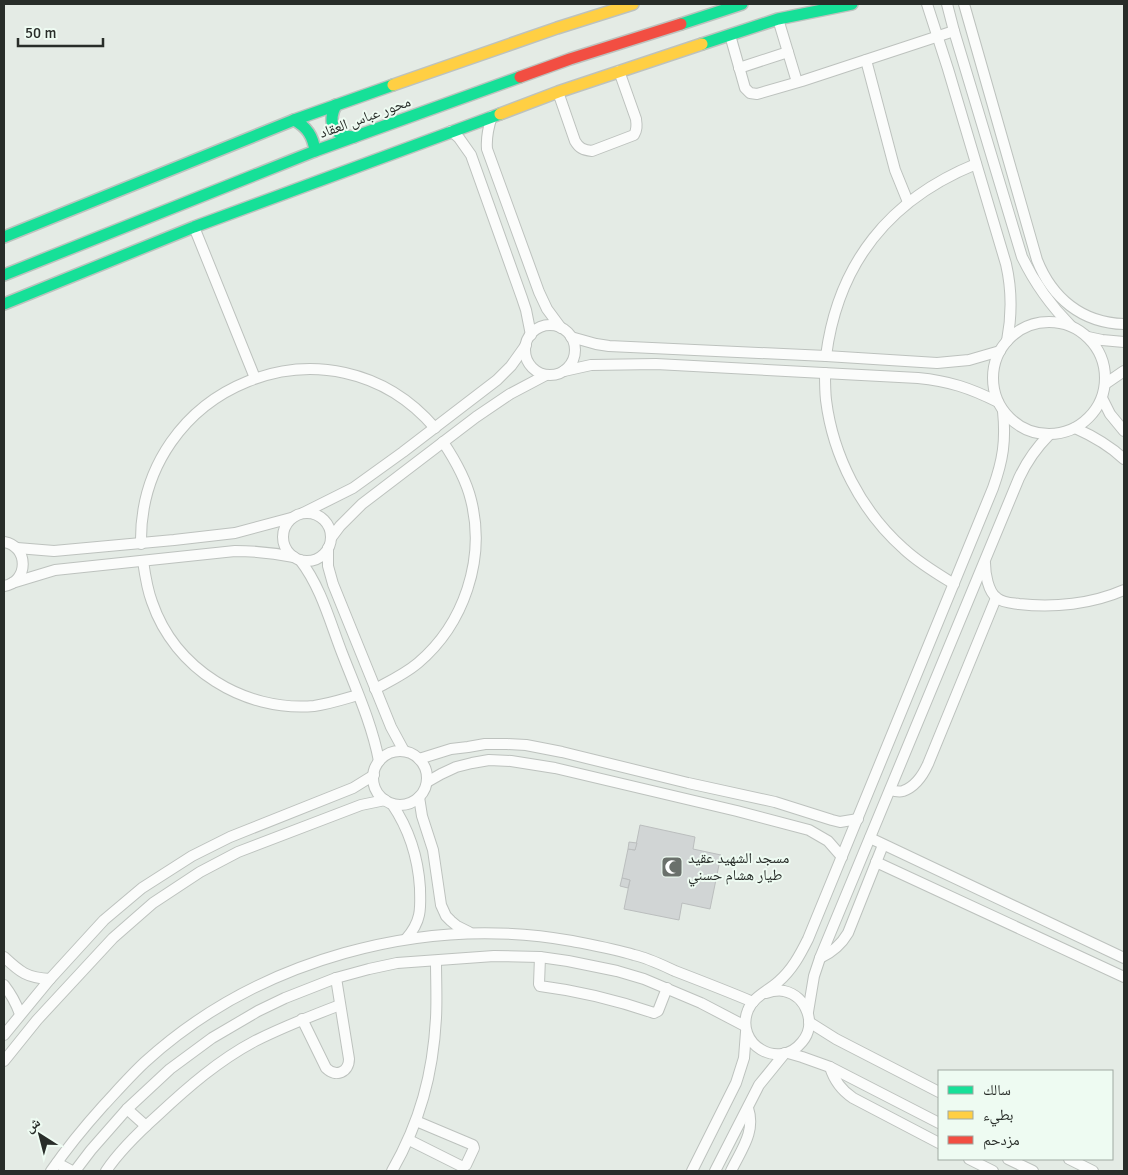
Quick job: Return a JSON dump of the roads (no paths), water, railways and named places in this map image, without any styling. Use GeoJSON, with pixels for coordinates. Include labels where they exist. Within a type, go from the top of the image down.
{"type":"FeatureCollection","features":[{"type":"Feature","properties":{"kind":"main road","name":"محور عباس العقاد"},"geometry":{"type":"LineString","coordinates":[[4,237],[294,120],[556,28],[633,4]]}},
{"type":"Feature","properties":{"kind":"main road","name":"محور عباس العقاد"},"geometry":{"type":"LineString","coordinates":[[4,275],[315,151],[570,59],[742,4]]}},
{"type":"Feature","properties":{"kind":"main road"},"geometry":{"type":"LineString","coordinates":[[4,304],[113,258],[194,227],[558,92],[778,19],[852,4]]}},
{"type":"Feature","properties":{"kind":"main road"},"geometry":{"type":"LineString","coordinates":[[336,106],[331,115],[332,125],[343,136],[354,137]]}},
{"type":"Feature","properties":{"kind":"main road"},"geometry":{"type":"LineString","coordinates":[[294,120],[305,126],[309,131],[315,144],[315,151]]}},
{"type":"Feature","properties":{"kind":"street"},"geometry":{"type":"LineString","coordinates":[[926,4],[938,36],[1006,264],[1011,307],[1007,341]]}},
{"type":"Feature","properties":{"kind":"street"},"geometry":{"type":"LineString","coordinates":[[7,585],[55,570],[80,566],[235,551],[275,553],[297,559],[313,560],[319,557],[340,526],[362,504],[492,405],[546,375],[558,374],[591,365],[656,364],[939,380],[979,392],[1000,407],[1016,424],[1031,432],[1049,435],[1060,434],[1075,428],[1091,416],[1102,398],[1105,384],[1104,364],[1095,345],[1088,337],[1072,326],[1046,299],[1035,283],[1022,257],[947,4]]}},
{"type":"Feature","properties":{"kind":"street"},"geometry":{"type":"LineString","coordinates":[[964,4],[1038,260],[1048,281],[1062,298],[1079,311],[1098,320],[1124,324]]}},
{"type":"Feature","properties":{"kind":"street"},"geometry":{"type":"LineString","coordinates":[[778,19],[797,82]]}},
{"type":"Feature","properties":{"kind":"street"},"geometry":{"type":"LineString","coordinates":[[730,35],[745,88],[750,93],[756,94],[954,31]]}},
{"type":"Feature","properties":{"kind":"street"},"geometry":{"type":"LineString","coordinates":[[739,68],[788,52]]}},
{"type":"Feature","properties":{"kind":"street"},"geometry":{"type":"LineString","coordinates":[[866,60],[895,170],[908,202]]}},
{"type":"Feature","properties":{"kind":"street"},"geometry":{"type":"LineString","coordinates":[[558,92],[574,141],[578,147],[592,151],[634,135],[636,131],[636,119],[619,71]]}},
{"type":"Feature","properties":{"kind":"street"},"geometry":{"type":"LineString","coordinates":[[971,86],[983,94],[991,113],[999,124]]}},
{"type":"Feature","properties":{"kind":"street"},"geometry":{"type":"LineString","coordinates":[[492,116],[486,138],[487,149],[539,292],[547,309],[561,328],[571,337],[575,347],[572,363],[564,371]]}},
{"type":"Feature","properties":{"kind":"street"},"geometry":{"type":"LineString","coordinates":[[5,541],[17,548],[41,551],[142,544],[235,533],[291,518],[354,488],[504,374],[526,346],[530,335],[529,322],[471,155],[459,138],[451,131]]}},
{"type":"Feature","properties":{"kind":"street"},"geometry":{"type":"LineString","coordinates":[[826,356],[833,318],[844,287],[865,249],[881,229],[908,202],[940,181],[976,164]]}},
{"type":"Feature","properties":{"kind":"street"},"geometry":{"type":"LineString","coordinates":[[194,227],[255,378]]}},
{"type":"Feature","properties":{"kind":"street"},"geometry":{"type":"LineString","coordinates":[[766,993],[791,969],[800,954],[858,819],[999,472],[1004,442],[1000,407],[993,385],[994,367],[1000,350],[1017,332],[1030,325],[1044,322],[1072,326]]}},
{"type":"Feature","properties":{"kind":"street"},"geometry":{"type":"LineString","coordinates":[[530,335],[541,327],[561,328]]}},
{"type":"Feature","properties":{"kind":"street"},"geometry":{"type":"LineString","coordinates":[[571,337],[609,346],[937,363],[969,360],[1000,350]]}},
{"type":"Feature","properties":{"kind":"street"},"geometry":{"type":"LineString","coordinates":[[1088,337],[1124,342]]}},
{"type":"Feature","properties":{"kind":"street"},"geometry":{"type":"LineString","coordinates":[[526,346],[528,361],[532,367],[546,375]]}},
{"type":"Feature","properties":{"kind":"street"},"geometry":{"type":"LineString","coordinates":[[142,544],[143,516],[147,493],[156,469],[168,446],[178,432],[202,408],[230,389],[255,378],[281,372],[311,370],[354,376],[370,381],[400,397],[414,407],[435,428]]}},
{"type":"Feature","properties":{"kind":"street"},"geometry":{"type":"LineString","coordinates":[[1105,384],[1124,371]]}},
{"type":"Feature","properties":{"kind":"street"},"geometry":{"type":"LineString","coordinates":[[825,373],[826,399],[835,442],[848,474],[860,496],[875,518],[905,550],[954,584]]}},
{"type":"Feature","properties":{"kind":"street"},"geometry":{"type":"LineString","coordinates":[[1102,398],[1110,414],[1124,431]]}},
{"type":"Feature","properties":{"kind":"street"},"geometry":{"type":"LineString","coordinates":[[1075,428],[1098,439],[1124,459]]}},
{"type":"Feature","properties":{"kind":"street"},"geometry":{"type":"LineString","coordinates":[[753,1002],[636,955],[571,941],[510,934],[478,933],[406,940],[343,954],[267,982],[216,1010],[168,1043],[126,1080],[90,1121],[54,1167],[74,1171],[127,1109],[170,1069],[220,1033],[285,998],[336,978],[397,964],[494,956],[540,957],[617,971],[644,979],[702,1003],[746,1029],[751,1041],[758,1048],[768,1053],[778,1055],[796,1049],[809,1030],[814,976],[820,958],[1027,462],[1049,435]]}},
{"type":"Feature","properties":{"kind":"street"},"geometry":{"type":"LineString","coordinates":[[375,688],[405,673],[440,640],[459,611],[472,575],[476,538],[471,500],[466,482],[458,465],[443,442]]}},
{"type":"Feature","properties":{"kind":"street"},"geometry":{"type":"LineString","coordinates":[[303,513],[315,514],[325,521],[328,526],[329,543],[327,557],[330,576],[391,727],[404,752]]}},
{"type":"Feature","properties":{"kind":"street"},"geometry":{"type":"LineString","coordinates":[[291,518],[283,531],[284,546],[310,574],[318,591],[373,734],[379,761]]}},
{"type":"Feature","properties":{"kind":"street"},"geometry":{"type":"LineString","coordinates":[[7,585],[20,575],[23,569],[22,558],[17,548]]}},
{"type":"Feature","properties":{"kind":"street"},"geometry":{"type":"LineString","coordinates":[[985,560],[987,580],[996,598],[1007,602],[1039,606],[1076,603],[1109,597],[1124,590]]}},
{"type":"Feature","properties":{"kind":"street"},"geometry":{"type":"LineString","coordinates":[[143,561],[148,589],[160,622],[184,656],[217,683],[254,700],[291,706],[314,706],[358,695]]}},
{"type":"Feature","properties":{"kind":"street"},"geometry":{"type":"LineString","coordinates":[[890,790],[901,791],[913,785],[922,776],[996,598]]}},
{"type":"Feature","properties":{"kind":"street"},"geometry":{"type":"LineString","coordinates":[[419,759],[443,751],[468,746],[526,745],[767,800],[840,822],[858,819]]}},
{"type":"Feature","properties":{"kind":"street"},"geometry":{"type":"LineString","coordinates":[[4,1061],[37,1020],[113,938],[153,903],[200,872],[238,852],[361,805],[388,802],[403,805],[414,801],[425,788],[426,770],[419,759],[404,752],[390,753],[379,761],[374,771],[374,783],[378,794],[388,802],[403,822],[412,842],[415,855],[420,884],[420,908],[416,925],[406,940]]}},
{"type":"Feature","properties":{"kind":"street"},"geometry":{"type":"LineString","coordinates":[[426,782],[456,767],[489,760],[511,761],[555,768],[809,830],[828,841],[842,857]]}},
{"type":"Feature","properties":{"kind":"street"},"geometry":{"type":"LineString","coordinates":[[4,1034],[50,979],[104,920],[142,888],[192,856],[230,837],[353,788],[374,775]]}},
{"type":"Feature","properties":{"kind":"street"},"geometry":{"type":"LineString","coordinates":[[419,797],[422,816],[433,850],[439,899],[443,910],[451,921],[463,930],[478,933]]}},
{"type":"Feature","properties":{"kind":"street"},"geometry":{"type":"LineString","coordinates":[[870,838],[1124,958]]}},
{"type":"Feature","properties":{"kind":"street"},"geometry":{"type":"LineString","coordinates":[[820,958],[837,948],[848,933],[883,844]]}},
{"type":"Feature","properties":{"kind":"street"},"geometry":{"type":"LineString","coordinates":[[876,862],[1124,977]]}},
{"type":"Feature","properties":{"kind":"street"},"geometry":{"type":"LineString","coordinates":[[4,957],[27,975],[38,979],[50,979]]}},
{"type":"Feature","properties":{"kind":"street"},"geometry":{"type":"LineString","coordinates":[[540,957],[540,986],[598,995],[654,1013],[658,1011],[667,988]]}},
{"type":"Feature","properties":{"kind":"street"},"geometry":{"type":"LineString","coordinates":[[392,1171],[409,1140],[427,1088],[436,1018],[436,961]]}},
{"type":"Feature","properties":{"kind":"street"},"geometry":{"type":"LineString","coordinates":[[302,1019],[326,1068],[332,1073],[340,1073],[346,1069],[349,1062],[336,978]]}},
{"type":"Feature","properties":{"kind":"street"},"geometry":{"type":"LineString","coordinates":[[4,984],[16,1003],[20,1014]]}},
{"type":"Feature","properties":{"kind":"street"},"geometry":{"type":"LineString","coordinates":[[692,1171],[738,1077],[744,1058],[748,1009],[759,996],[766,993],[776,990],[795,996],[803,1003],[809,1017],[836,1039],[938,1091]]}},
{"type":"Feature","properties":{"kind":"street"},"geometry":{"type":"LineString","coordinates":[[106,1171],[146,1126],[190,1085],[225,1059],[254,1042],[302,1019],[340,1005]]}},
{"type":"Feature","properties":{"kind":"street"},"geometry":{"type":"LineString","coordinates":[[787,1053],[802,1056],[830,1067],[938,1122]]}},
{"type":"Feature","properties":{"kind":"street"},"geometry":{"type":"LineString","coordinates":[[715,1171],[759,1085],[787,1053]]}},
{"type":"Feature","properties":{"kind":"street"},"geometry":{"type":"LineString","coordinates":[[830,1067],[836,1082],[853,1098],[938,1142]]}},
{"type":"Feature","properties":{"kind":"street"},"geometry":{"type":"LineString","coordinates":[[735,1170],[751,1125],[748,1108]]}},
{"type":"Feature","properties":{"kind":"street"},"geometry":{"type":"LineString","coordinates":[[127,1109],[146,1126]]}},
{"type":"Feature","properties":{"kind":"street"},"geometry":{"type":"LineString","coordinates":[[409,1140],[463,1167],[466,1165],[474,1148],[474,1145],[416,1121]]}},
{"type":"Feature","properties":{"kind":"street"},"geometry":{"type":"LineString","coordinates":[[971,1160],[993,1171]]}},
{"type":"Feature","properties":{"kind":"street"},"geometry":{"type":"LineString","coordinates":[[1010,1160],[1033,1171]]}},
{"type":"Feature","properties":{"kind":"street"},"geometry":{"type":"LineString","coordinates":[[1071,1160],[1093,1171]]}},
{"type":"Feature","properties":{"kind":"place","name":"مسجد الشهيد عقيد طيار هشام حسني"},"geometry":{"type":"Point","coordinates":[672,867]}}]}
